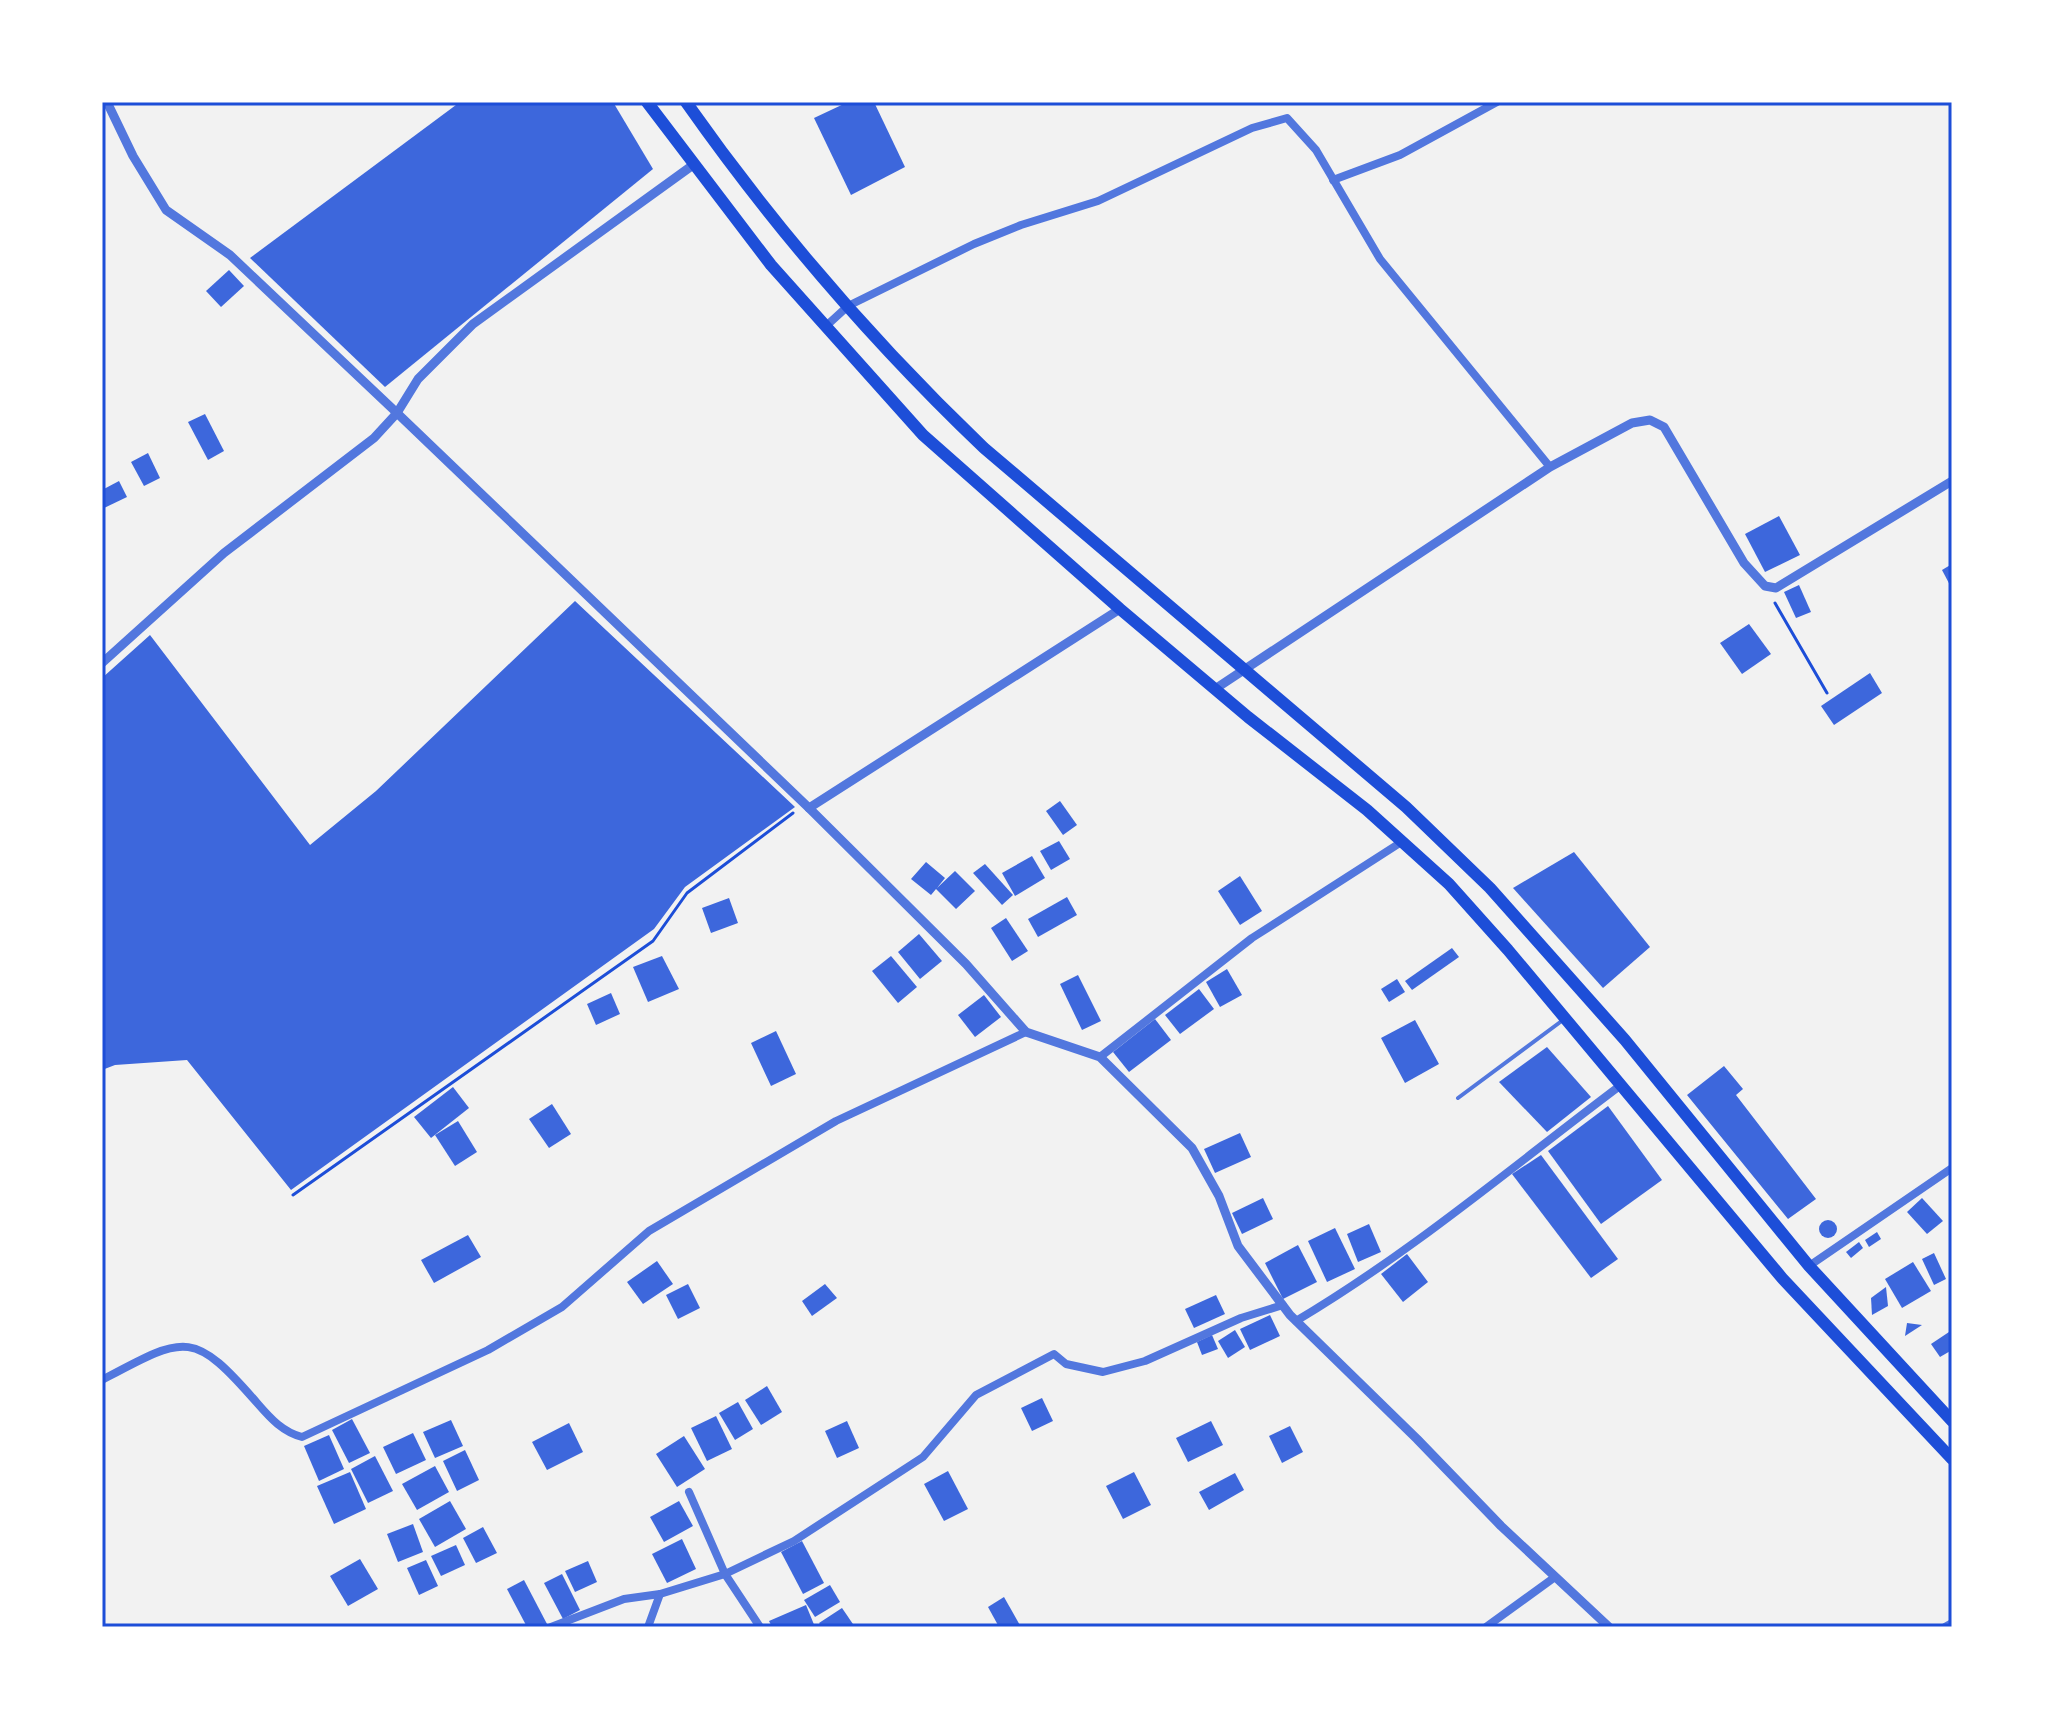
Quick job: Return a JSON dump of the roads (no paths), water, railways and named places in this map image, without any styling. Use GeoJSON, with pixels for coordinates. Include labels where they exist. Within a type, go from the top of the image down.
{"type":"FeatureCollection","features":[{"type":"Feature","properties":{"kind":"highway"},"geometry":{"type":"LineString","coordinates":[[647,102],[693,165],[825,327],[923,435],[1120,609],[1403,841],[1449,884],[1782,1278],[1952,1459]]}},
{"type":"Feature","properties":{"kind":"highway"},"geometry":{"type":"LineString","coordinates":[[686,102],[801,256],[924,391],[984,448],[1406,807],[1490,888],[1625,1040],[1809,1266],[1952,1421]]}},
{"type":"Feature","properties":{"kind":"street"},"geometry":{"type":"LineString","coordinates":[[107,102],[133,156],[166,210],[230,255],[397,413],[806,806],[966,964],[1026,1032],[1100,1057],[1192,1148],[1219,1196],[1238,1246],[1296,1321],[1609,1627]]}},
{"type":"Feature","properties":{"kind":"street"},"geometry":{"type":"LineString","coordinates":[[1333,180],[1400,155],[1497,102]]}},
{"type":"Feature","properties":{"kind":"street"},"geometry":{"type":"LineString","coordinates":[[825,327],[848,306],[974,244],[1021,225],[1098,201],[1276,119],[1287,118],[1300,128],[1380,259],[1550,467]]}},
{"type":"Feature","properties":{"kind":"street"},"geometry":{"type":"LineString","coordinates":[[102,663],[224,553],[374,438],[397,413],[418,379],[473,324],[693,165]]}},
{"type":"Feature","properties":{"kind":"street"},"geometry":{"type":"LineString","coordinates":[[1215,689],[1245,672],[1314,621],[1550,467],[1632,423],[1650,420],[1664,427],[1744,563],[1765,586],[1776,588],[1952,481]]}},
{"type":"Feature","properties":{"kind":"street"},"geometry":{"type":"LineString","coordinates":[[806,806],[1120,609]]}},
{"type":"Feature","properties":{"kind":"street"},"geometry":{"type":"LineString","coordinates":[[1100,1057],[1252,938],[1403,841]]}},
{"type":"Feature","properties":{"kind":"street"},"geometry":{"type":"LineString","coordinates":[[102,1380],[173,1345],[195,1348],[222,1362],[286,1433],[302,1437],[488,1350],[562,1307],[649,1231],[836,1121],[1026,1032]]}},
{"type":"Feature","properties":{"kind":"street"},"geometry":{"type":"LineString","coordinates":[[1296,1321],[1354,1286],[1453,1217],[1535,1149],[1621,1085]]}},
{"type":"Feature","properties":{"kind":"street"},"geometry":{"type":"LineString","coordinates":[[1809,1266],[1952,1168]]}},
{"type":"Feature","properties":{"kind":"street"},"geometry":{"type":"LineString","coordinates":[[551,1627],[624,1599],[660,1594],[725,1574],[794,1541],[923,1457],[976,1395],[1054,1354],[1066,1364],[1103,1372],[1145,1361],[1241,1318],[1283,1305]]}},
{"type":"Feature","properties":{"kind":"street"},"geometry":{"type":"LineString","coordinates":[[689,1492],[725,1574],[760,1627]]}},
{"type":"Feature","properties":{"kind":"street"},"geometry":{"type":"LineString","coordinates":[[1486,1627],[1555,1577]]}},
{"type":"Feature","properties":{"kind":"street"},"geometry":{"type":"LineString","coordinates":[[648,1627],[660,1594]]}},
{"type":"Feature","properties":{"kind":"street"},"geometry":{"type":"LineString","coordinates":[[1945,1627],[1952,1623]]}},
{"type":"Feature","properties":{"kind":"lane"},"geometry":{"type":"LineString","coordinates":[[1458,1098],[1565,1019]]}}]}
